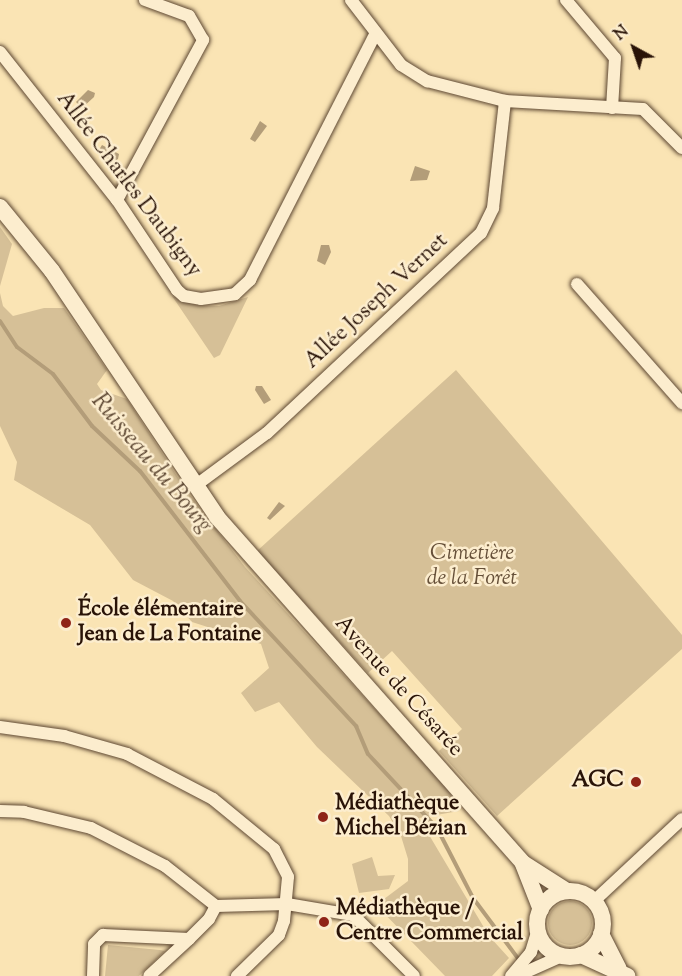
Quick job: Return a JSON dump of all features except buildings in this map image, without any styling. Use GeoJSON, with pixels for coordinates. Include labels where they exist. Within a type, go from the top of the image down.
{"type":"FeatureCollection","features":[{"type":"Feature","properties":{"kind":"street"},"geometry":{"type":"LineString","coordinates":[[117,200],[203,40],[189,16],[145,0]]}},
{"type":"Feature","properties":{"kind":"street"},"geometry":{"type":"LineString","coordinates":[[351,0],[376,33],[414,75],[446,89],[505,101],[647,110],[682,148]]}},
{"type":"Feature","properties":{"kind":"street"},"geometry":{"type":"LineString","coordinates":[[566,0],[615,58],[612,108]]}},
{"type":"Feature","properties":{"kind":"street","name":"Allée Charles Daubigny"},"geometry":{"type":"LineString","coordinates":[[0,52],[117,200],[184,296],[228,296],[243,290],[376,33]]}},
{"type":"Feature","properties":{"kind":"street","name":"Allée Joseph Vernet"},"geometry":{"type":"LineString","coordinates":[[195,486],[267,433],[481,233],[493,208],[505,101]]}},
{"type":"Feature","properties":{"kind":"street","name":"Avenue de Césarée"},"geometry":{"type":"LineString","coordinates":[[0,207],[52,271],[195,486],[238,543],[523,863],[567,891]]}},
{"type":"Feature","properties":{"kind":"street"},"geometry":{"type":"LineString","coordinates":[[577,284],[682,403]]}},
{"type":"Feature","properties":{"kind":"street"},"geometry":{"type":"LineString","coordinates":[[0,727],[111,749],[197,789],[225,807],[279,855],[288,877],[287,904],[279,935],[237,976]]}},
{"type":"Feature","properties":{"kind":"street"},"geometry":{"type":"LineString","coordinates":[[0,811],[24,812],[91,828],[165,866],[216,906],[287,904],[353,915],[414,976]]}},
{"type":"Feature","properties":{"kind":"street"},"geometry":{"type":"LineString","coordinates":[[594,901],[682,819]]}},
{"type":"Feature","properties":{"kind":"street","name":"Avenue de Césarée"},"geometry":{"type":"LineString","coordinates":[[523,863],[541,910]]}},
{"type":"Feature","properties":{"kind":"street"},"geometry":{"type":"LineString","coordinates":[[511,976],[531,952],[541,910],[550,898],[567,891],[594,901],[602,916],[601,934],[590,950],[581,955],[562,956],[541,962],[517,976]]}},
{"type":"Feature","properties":{"kind":"street"},"geometry":{"type":"LineString","coordinates":[[149,976],[209,919],[216,906]]}},
{"type":"Feature","properties":{"kind":"street"},"geometry":{"type":"LineString","coordinates":[[538,929],[546,946],[562,956]]}},
{"type":"Feature","properties":{"kind":"street"},"geometry":{"type":"LineString","coordinates":[[601,934],[623,973]]}},
{"type":"Feature","properties":{"kind":"street"},"geometry":{"type":"LineString","coordinates":[[93,976],[94,944],[99,936],[189,939]]}},
{"type":"Feature","properties":{"kind":"street"},"geometry":{"type":"LineString","coordinates":[[581,955],[623,973]]}},
{"type":"Feature","properties":{"kind":"green space"},"geometry":{"type":"Polygon","coordinates":[[[0,227],[12,244],[0,286],[0,227]]]}},
{"type":"Feature","properties":{"kind":"green space"},"geometry":{"type":"Polygon","coordinates":[[[0,293],[3,306],[13,316],[44,308],[64,308],[107,370],[97,384],[101,390],[127,399],[186,490],[245,567],[448,789],[459,811],[419,818],[489,936],[509,958],[492,976],[445,976],[376,905],[408,881],[408,859],[401,836],[389,816],[317,747],[279,702],[255,712],[241,693],[269,668],[261,644],[192,622],[173,601],[133,580],[90,525],[14,480],[17,462],[0,426],[0,293]]]}},
{"type":"Feature","properties":{"kind":"green space"},"geometry":{"type":"Polygon","coordinates":[[[172,296],[196,305],[219,306],[248,297],[220,355],[214,358],[172,296]]]}},
{"type":"Feature","properties":{"kind":"green space","name":"Cimetière de la Forêt"},"geometry":{"type":"Polygon","coordinates":[[[456,370],[682,635],[682,649],[497,816],[439,751],[462,729],[392,651],[368,673],[257,551],[456,370]]]}},
{"type":"Feature","properties":{"kind":"green space"},"geometry":{"type":"Polygon","coordinates":[[[372,857],[378,876],[395,875],[389,889],[359,893],[352,864],[372,857]]]}},
{"type":"Feature","properties":{"kind":"green space"},"geometry":{"type":"Polygon","coordinates":[[[570,901],[579,902],[586,907],[591,914],[591,932],[586,939],[579,944],[570,945],[561,944],[554,939],[549,932],[548,923],[549,914],[554,907],[561,902],[570,901]]]}},
{"type":"Feature","properties":{"kind":"green space"},"geometry":{"type":"Polygon","coordinates":[[[108,945],[165,951],[139,976],[105,976],[108,945]]]}},
{"type":"Feature","properties":{"kind":"shaded area"},"geometry":{"type":"Polygon","coordinates":[[[88,90],[95,93],[94,97],[82,108],[76,102],[88,90]]]}},
{"type":"Feature","properties":{"kind":"shaded area"},"geometry":{"type":"Polygon","coordinates":[[[260,121],[267,126],[255,142],[250,139],[260,121]]]}},
{"type":"Feature","properties":{"kind":"shaded area"},"geometry":{"type":"Polygon","coordinates":[[[102,145],[119,154],[118,159],[114,162],[97,153],[102,145]]]}},
{"type":"Feature","properties":{"kind":"shaded area"},"geometry":{"type":"Polygon","coordinates":[[[415,166],[430,171],[427,180],[410,181],[415,166]]]}},
{"type":"Feature","properties":{"kind":"shaded area"},"geometry":{"type":"Polygon","coordinates":[[[321,245],[329,245],[331,252],[325,265],[317,261],[321,245]]]}},
{"type":"Feature","properties":{"kind":"shaded area"},"geometry":{"type":"Polygon","coordinates":[[[256,386],[262,386],[271,400],[264,404],[255,390],[256,386]]]}},
{"type":"Feature","properties":{"kind":"shaded area"},"geometry":{"type":"Polygon","coordinates":[[[279,502],[285,506],[270,520],[267,518],[279,502]]]}},
{"type":"Feature","properties":{"kind":"waterway","name":"Ruisseau du Bourg"},"geometry":{"type":"LineString","coordinates":[[0,321],[17,347],[53,374],[92,426],[140,471],[240,601],[356,726],[368,754],[437,828],[473,898],[520,961]]}},
{"type":"Feature","properties":{"kind":"place","name":"École élémentaire Jean de La Fontaine"},"geometry":{"type":"Point","coordinates":[66,623]}},
{"type":"Feature","properties":{"kind":"place","name":"AGC"},"geometry":{"type":"Point","coordinates":[636,782]}},
{"type":"Feature","properties":{"kind":"place","name":"Médiathèque Michel Bézian"},"geometry":{"type":"Point","coordinates":[323,817]}},
{"type":"Feature","properties":{"kind":"place","name":"Médiathèque / Centre Commercial"},"geometry":{"type":"Point","coordinates":[324,922]}}]}
